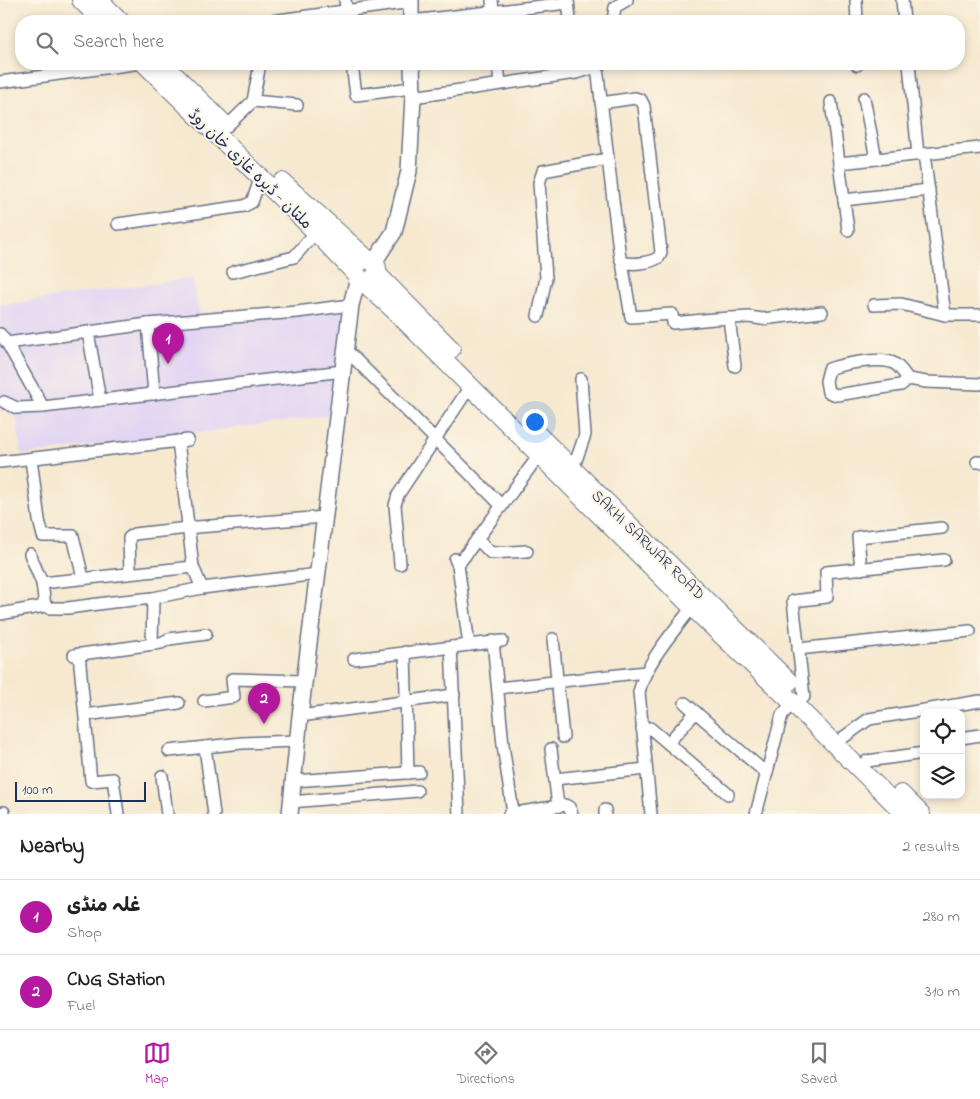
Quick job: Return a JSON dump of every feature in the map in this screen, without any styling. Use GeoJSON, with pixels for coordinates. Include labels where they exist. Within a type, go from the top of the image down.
{"type":"FeatureCollection","features":[{"type":"Feature","properties":{"kind":"highway"},"geometry":{"type":"LineString","coordinates":[[81,0],[96,15]]}},
{"type":"Feature","properties":{"kind":"highway"},"geometry":{"type":"LineString","coordinates":[[99,0],[114,15]]}},
{"type":"Feature","properties":{"kind":"highway","name":"ملتان - ڈیرہ غازی خان روڈ"},"geometry":{"type":"LineString","coordinates":[[151,70],[316,232],[366,271]]}},
{"type":"Feature","properties":{"kind":"highway","name":"ملتان - ڈیرہ غازی خان روڈ"},"geometry":{"type":"LineString","coordinates":[[169,70],[270,170],[366,271]]}},
{"type":"Feature","properties":{"kind":"highway","name":"SAKHI SARWAR ROAD"},"geometry":{"type":"LineString","coordinates":[[366,271],[471,385],[692,606],[798,700],[844,737],[921,814]]}},
{"type":"Feature","properties":{"kind":"highway","name":"SAKHI SARWAR ROAD"},"geometry":{"type":"LineString","coordinates":[[366,271],[483,381],[573,470],[798,700],[905,814]]}},
{"type":"Feature","properties":{"kind":"main road"},"geometry":{"type":"LineString","coordinates":[[411,1],[411,15]]}},
{"type":"Feature","properties":{"kind":"main road"},"geometry":{"type":"LineString","coordinates":[[291,808],[304,681],[351,305],[366,271],[394,232],[409,171],[412,70]]}},
{"type":"Feature","properties":{"kind":"street"},"geometry":{"type":"LineString","coordinates":[[614,15],[615,7],[627,0]]}},
{"type":"Feature","properties":{"kind":"street"},"geometry":{"type":"LineString","coordinates":[[856,0],[857,15]]}},
{"type":"Feature","properties":{"kind":"street"},"geometry":{"type":"LineString","coordinates":[[902,0],[903,15]]}},
{"type":"Feature","properties":{"kind":"street"},"geometry":{"type":"LineString","coordinates":[[317,15],[411,1]]}},
{"type":"Feature","properties":{"kind":"street"},"geometry":{"type":"LineString","coordinates":[[460,15],[568,1],[569,15]]}},
{"type":"Feature","properties":{"kind":"street"},"geometry":{"type":"LineString","coordinates":[[0,82],[89,70]]}},
{"type":"Feature","properties":{"kind":"street"},"geometry":{"type":"LineString","coordinates":[[226,127],[254,101],[259,70]]}},
{"type":"Feature","properties":{"kind":"street"},"geometry":{"type":"LineString","coordinates":[[353,70],[356,95],[500,84],[566,70]]}},
{"type":"Feature","properties":{"kind":"street"},"geometry":{"type":"LineString","coordinates":[[499,70],[500,84]]}},
{"type":"Feature","properties":{"kind":"street"},"geometry":{"type":"LineString","coordinates":[[599,70],[620,258],[631,317],[672,314],[673,324],[729,318],[749,317],[762,319],[822,312]]}},
{"type":"Feature","properties":{"kind":"street"},"geometry":{"type":"LineString","coordinates":[[909,70],[921,154],[929,190],[945,316]]}},
{"type":"Feature","properties":{"kind":"street"},"geometry":{"type":"LineString","coordinates":[[602,103],[635,98],[641,100],[644,106],[661,252],[659,257],[654,260],[627,264],[622,262]]}},
{"type":"Feature","properties":{"kind":"street"},"geometry":{"type":"LineString","coordinates":[[864,98],[876,159]]}},
{"type":"Feature","properties":{"kind":"street"},"geometry":{"type":"LineString","coordinates":[[254,101],[297,105]]}},
{"type":"Feature","properties":{"kind":"street"},"geometry":{"type":"LineString","coordinates":[[831,102],[848,230]]}},
{"type":"Feature","properties":{"kind":"street"},"geometry":{"type":"LineString","coordinates":[[839,164],[980,148]]}},
{"type":"Feature","properties":{"kind":"street"},"geometry":{"type":"LineString","coordinates":[[538,316],[546,278],[539,183],[544,171],[608,159]]}},
{"type":"Feature","properties":{"kind":"street"},"geometry":{"type":"LineString","coordinates":[[118,224],[244,206],[252,202],[261,177]]}},
{"type":"Feature","properties":{"kind":"street"},"geometry":{"type":"LineString","coordinates":[[844,200],[929,190]]}},
{"type":"Feature","properties":{"kind":"street"},"geometry":{"type":"LineString","coordinates":[[233,272],[294,257],[316,232]]}},
{"type":"Feature","properties":{"kind":"street"},"geometry":{"type":"LineString","coordinates":[[874,305],[901,304],[945,316],[980,315]]}},
{"type":"Feature","properties":{"kind":"street"},"geometry":{"type":"LineString","coordinates":[[42,407],[3,338],[88,332],[148,324],[298,312],[351,305]]}},
{"type":"Feature","properties":{"kind":"street"},"geometry":{"type":"LineString","coordinates":[[729,318],[735,366]]}},
{"type":"Feature","properties":{"kind":"street"},"geometry":{"type":"LineString","coordinates":[[148,324],[154,394]]}},
{"type":"Feature","properties":{"kind":"street"},"geometry":{"type":"LineString","coordinates":[[88,332],[100,400]]}},
{"type":"Feature","properties":{"kind":"street"},"geometry":{"type":"LineString","coordinates":[[345,349],[502,506]]}},
{"type":"Feature","properties":{"kind":"street"},"geometry":{"type":"LineString","coordinates":[[908,380],[896,364],[877,360],[838,366],[829,370],[826,381],[828,392],[837,396],[901,385],[908,380],[980,384]]}},
{"type":"Feature","properties":{"kind":"street"},"geometry":{"type":"LineString","coordinates":[[4,402],[17,408],[42,407],[343,371]]}},
{"type":"Feature","properties":{"kind":"street"},"geometry":{"type":"LineString","coordinates":[[573,470],[585,435],[581,379]]}},
{"type":"Feature","properties":{"kind":"street"},"geometry":{"type":"LineString","coordinates":[[400,564],[394,505],[398,494],[471,385]]}},
{"type":"Feature","properties":{"kind":"street"},"geometry":{"type":"LineString","coordinates":[[0,462],[183,440],[193,568],[202,588]]}},
{"type":"Feature","properties":{"kind":"street"},"geometry":{"type":"LineString","coordinates":[[468,645],[456,561],[477,539],[540,454]]}},
{"type":"Feature","properties":{"kind":"street"},"geometry":{"type":"LineString","coordinates":[[31,459],[39,520],[44,536],[73,536],[83,578]]}},
{"type":"Feature","properties":{"kind":"street"},"geometry":{"type":"LineString","coordinates":[[130,573],[130,536],[189,528],[325,517]]}},
{"type":"Feature","properties":{"kind":"street"},"geometry":{"type":"LineString","coordinates":[[861,569],[858,537],[942,528]]}},
{"type":"Feature","properties":{"kind":"street"},"geometry":{"type":"LineString","coordinates":[[477,539],[491,553],[527,551]]}},
{"type":"Feature","properties":{"kind":"street"},"geometry":{"type":"LineString","coordinates":[[30,554],[42,583],[45,606]]}},
{"type":"Feature","properties":{"kind":"street"},"geometry":{"type":"LineString","coordinates":[[756,814],[782,715],[798,700],[798,649],[793,601],[827,597],[826,572],[944,560]]}},
{"type":"Feature","properties":{"kind":"street"},"geometry":{"type":"LineString","coordinates":[[42,583],[193,568]]}},
{"type":"Feature","properties":{"kind":"street"},"geometry":{"type":"LineString","coordinates":[[0,614],[45,606],[50,608],[68,608],[153,598],[202,588],[318,574]]}},
{"type":"Feature","properties":{"kind":"street"},"geometry":{"type":"LineString","coordinates":[[152,644],[153,598]]}},
{"type":"Feature","properties":{"kind":"street"},"geometry":{"type":"LineString","coordinates":[[651,814],[638,692],[646,672],[692,606]]}},
{"type":"Feature","properties":{"kind":"street"},"geometry":{"type":"LineString","coordinates":[[798,649],[970,631]]}},
{"type":"Feature","properties":{"kind":"street"},"geometry":{"type":"LineString","coordinates":[[118,814],[113,779],[91,780],[85,715],[75,655],[162,643],[170,639],[206,634]]}},
{"type":"Feature","properties":{"kind":"street"},"geometry":{"type":"LineString","coordinates":[[553,639],[563,737]]}},
{"type":"Feature","properties":{"kind":"street"},"geometry":{"type":"LineString","coordinates":[[354,659],[498,641],[498,688],[511,814],[565,805],[569,807],[572,814]]}},
{"type":"Feature","properties":{"kind":"street"},"geometry":{"type":"LineString","coordinates":[[450,647],[459,814]]}},
{"type":"Feature","properties":{"kind":"street"},"geometry":{"type":"LineString","coordinates":[[294,781],[414,772],[405,702],[405,652]]}},
{"type":"Feature","properties":{"kind":"street"},"geometry":{"type":"LineString","coordinates":[[498,688],[646,672]]}},
{"type":"Feature","properties":{"kind":"street"},"geometry":{"type":"LineString","coordinates":[[204,701],[234,697],[232,679],[304,681]]}},
{"type":"Feature","properties":{"kind":"street"},"geometry":{"type":"LineString","coordinates":[[300,716],[454,695]]}},
{"type":"Feature","properties":{"kind":"street"},"geometry":{"type":"LineString","coordinates":[[844,737],[869,719],[980,701]]}},
{"type":"Feature","properties":{"kind":"street"},"geometry":{"type":"LineString","coordinates":[[85,715],[180,703]]}},
{"type":"Feature","properties":{"kind":"street"},"geometry":{"type":"LineString","coordinates":[[686,703],[766,773]]}},
{"type":"Feature","properties":{"kind":"street"},"geometry":{"type":"LineString","coordinates":[[668,744],[696,712]]}},
{"type":"Feature","properties":{"kind":"street"},"geometry":{"type":"LineString","coordinates":[[642,729],[650,728],[728,794]]}},
{"type":"Feature","properties":{"kind":"street"},"geometry":{"type":"LineString","coordinates":[[965,738],[980,736]]}},
{"type":"Feature","properties":{"kind":"street"},"geometry":{"type":"LineString","coordinates":[[170,751],[242,743],[298,741]]}},
{"type":"Feature","properties":{"kind":"street"},"geometry":{"type":"LineString","coordinates":[[205,747],[214,814]]}},
{"type":"Feature","properties":{"kind":"street"},"geometry":{"type":"LineString","coordinates":[[551,748],[558,806]]}},
{"type":"Feature","properties":{"kind":"street"},"geometry":{"type":"LineString","coordinates":[[867,761],[920,754]]}},
{"type":"Feature","properties":{"kind":"street"},"geometry":{"type":"LineString","coordinates":[[555,779],[646,769]]}},
{"type":"Feature","properties":{"kind":"street"},"geometry":{"type":"LineString","coordinates":[[162,776],[167,814]]}},
{"type":"Feature","properties":{"kind":"street"},"geometry":{"type":"LineString","coordinates":[[291,808],[417,792]]}},
{"type":"Feature","properties":{"kind":"shaded area"},"geometry":{"type":"Polygon","coordinates":[[[193,278],[200,318],[346,303],[329,416],[21,455],[17,417],[0,411],[0,305],[193,278]]]}},
{"type":"Feature","properties":{"kind":"place","name":"غلہ منڈی"},"geometry":{"type":"Point","coordinates":[168,364]}},
{"type":"Feature","properties":{"kind":"place","name":"CNG Station"},"geometry":{"type":"Point","coordinates":[264,724]}}]}
